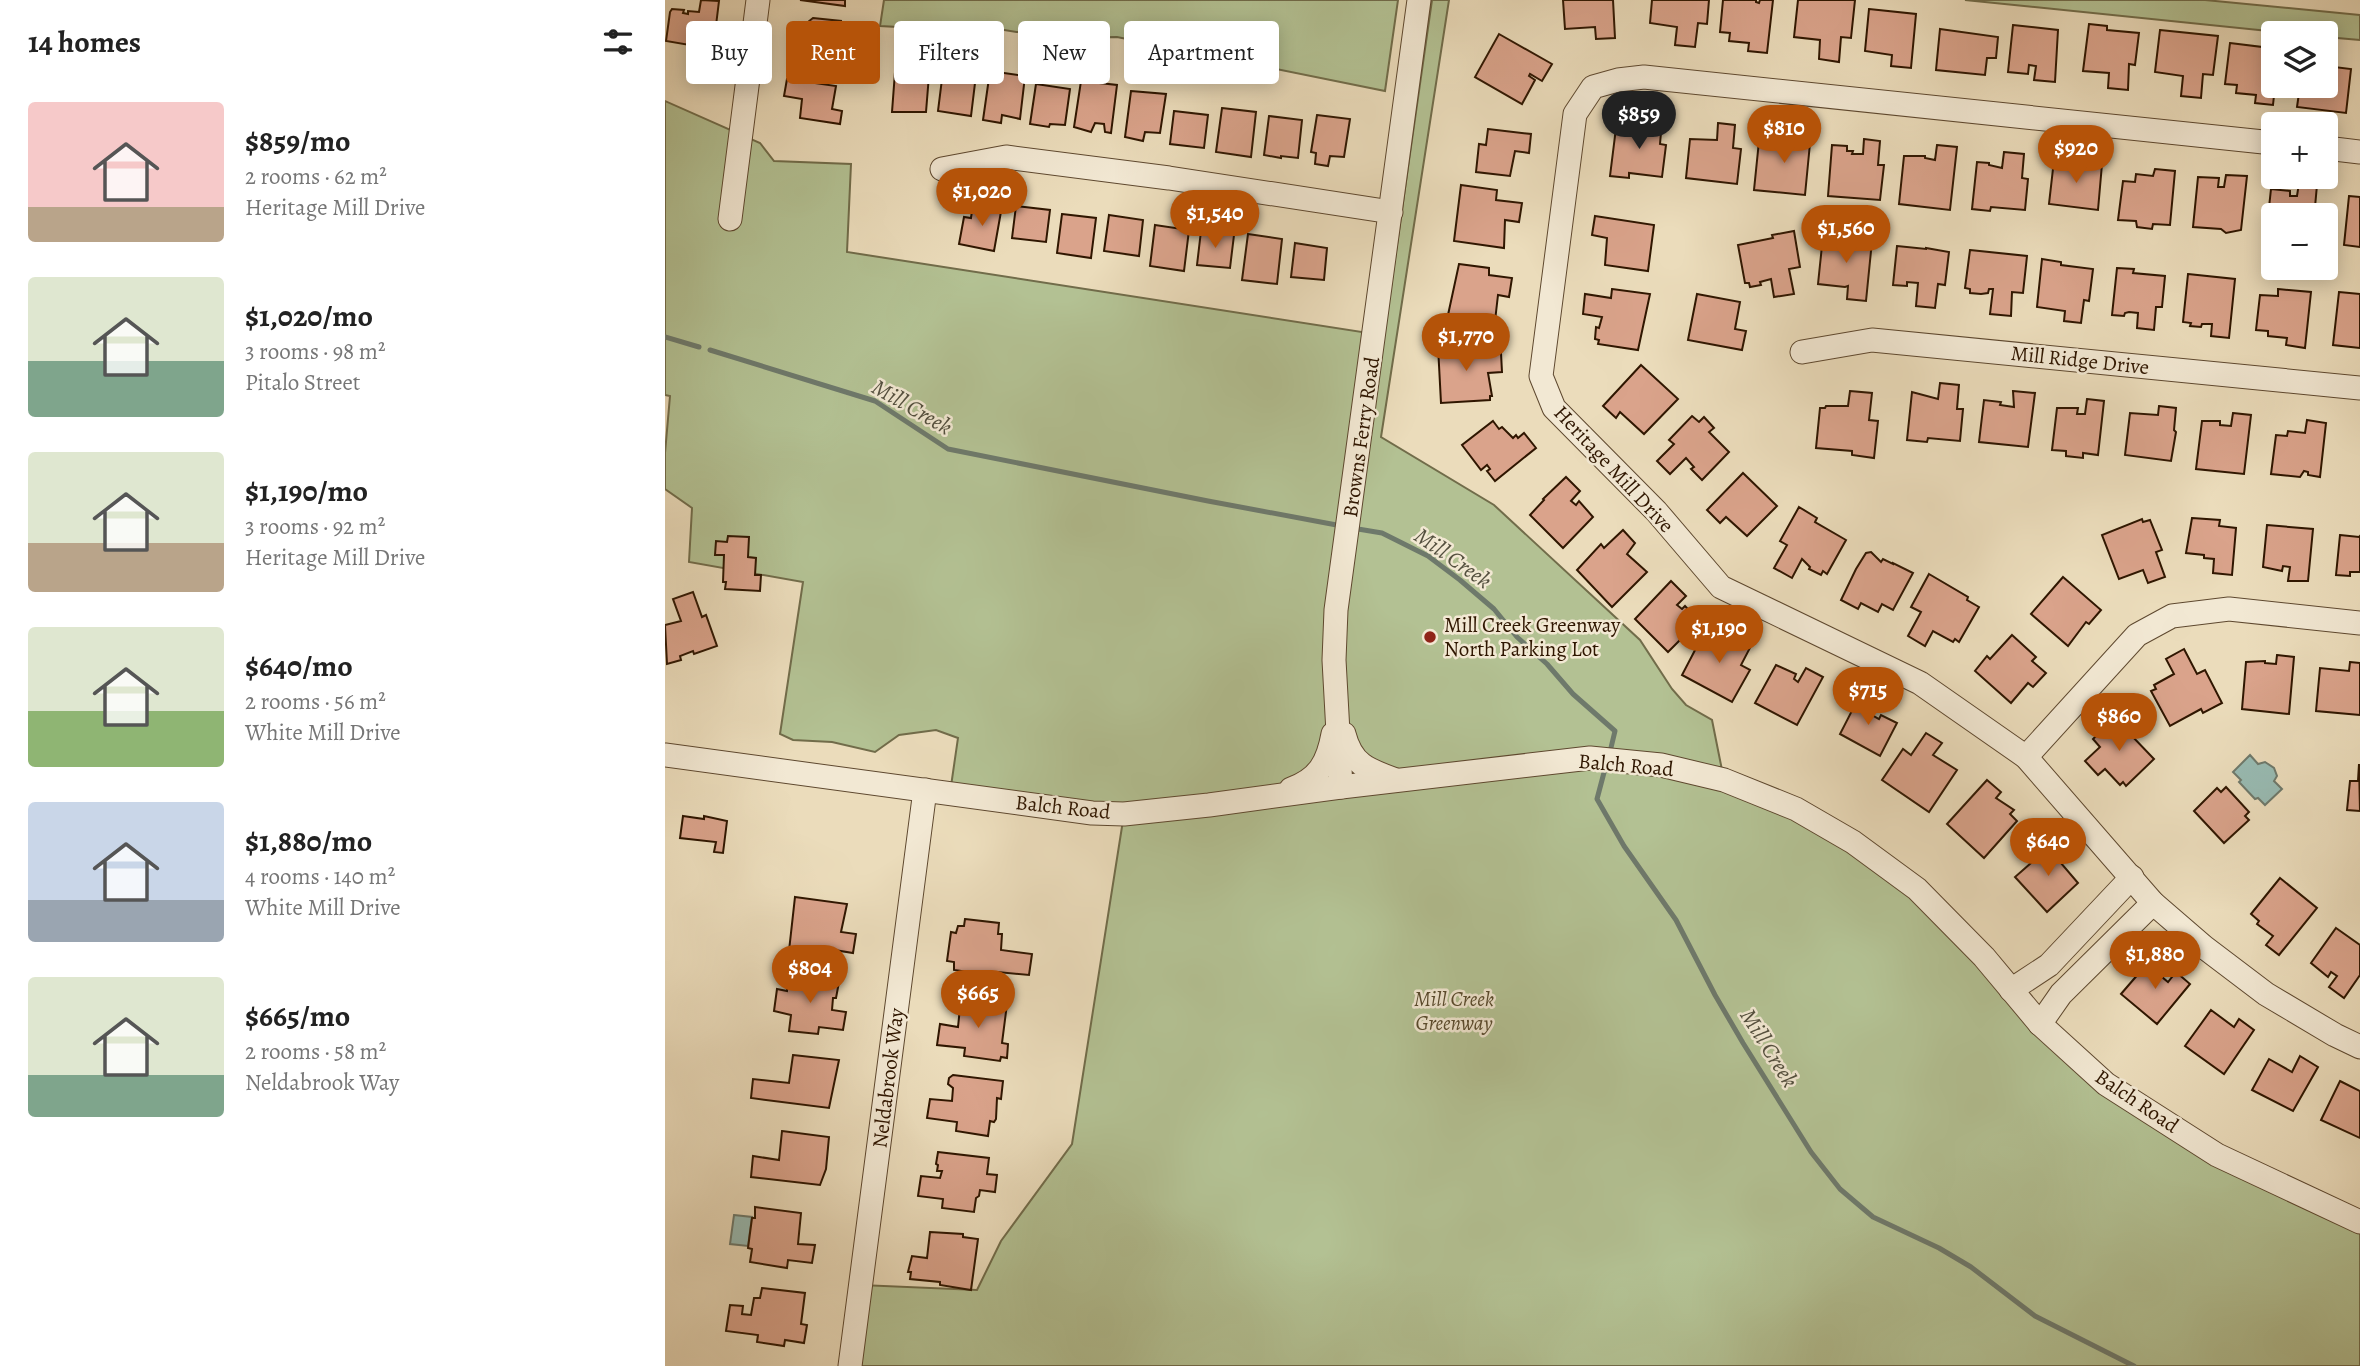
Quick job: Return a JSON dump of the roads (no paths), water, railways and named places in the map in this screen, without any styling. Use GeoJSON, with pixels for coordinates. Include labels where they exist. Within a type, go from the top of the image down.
{"type":"FeatureCollection","features":[{"type":"Feature","properties":{"kind":"street"},"geometry":{"type":"LineString","coordinates":[[730,219],[758,0]]}},
{"type":"Feature","properties":{"kind":"street","name":"Browns Ferry Road"},"geometry":{"type":"LineString","coordinates":[[1341,787],[1335,660],[1336,610],[1419,0]]}},
{"type":"Feature","properties":{"kind":"street","name":"Heritage Mill Drive"},"geometry":{"type":"LineString","coordinates":[[2261,142],[1644,77],[1618,79],[1593,87],[1575,114],[1541,376],[1554,408],[1656,511],[1721,587],[1920,683],[2026,757],[2153,903],[2204,947],[2266,994],[2360,1047]]}},
{"type":"Feature","properties":{"kind":"street"},"geometry":{"type":"LineString","coordinates":[[2338,149],[2360,152]]}},
{"type":"Feature","properties":{"kind":"street"},"geometry":{"type":"LineString","coordinates":[[942,169],[1006,157],[1169,178],[1391,212]]}},
{"type":"Feature","properties":{"kind":"street","name":"Mill Ridge Drive"},"geometry":{"type":"LineString","coordinates":[[1801,352],[1872,340],[2360,388]]}},
{"type":"Feature","properties":{"kind":"street"},"geometry":{"type":"LineString","coordinates":[[2026,757],[2137,635],[2172,616],[2229,609],[2360,623]]}},
{"type":"Feature","properties":{"kind":"street","name":"Browns Ferry Road"},"geometry":{"type":"LineString","coordinates":[[1338,707],[1347,746],[1357,762],[1371,771],[1398,780]]}},
{"type":"Feature","properties":{"kind":"street","name":"Browns Ferry Road"},"geometry":{"type":"LineString","coordinates":[[1272,796],[1305,784],[1328,758],[1338,707]]}},
{"type":"Feature","properties":{"kind":"street","name":"Balch Road"},"geometry":{"type":"LineString","coordinates":[[665,755],[1124,814],[1590,758],[1661,765],[1724,780],[1784,804],[1853,842],[1917,889],[1984,957],[2040,1024],[2106,1084],[2217,1155],[2360,1222]]}},
{"type":"Feature","properties":{"kind":"street","name":"Neldabrook Way"},"geometry":{"type":"LineString","coordinates":[[850,1366],[925,790]]}},
{"type":"Feature","properties":{"kind":"street"},"geometry":{"type":"LineString","coordinates":[[2011,990],[2049,965],[2132,877]]}},
{"type":"Feature","properties":{"kind":"street"},"geometry":{"type":"LineString","coordinates":[[2040,1024],[2061,994],[2153,903]]}},
{"type":"Feature","properties":{"kind":"water"},"geometry":{"type":"Polygon","coordinates":[[[2250,755],[2258,764],[2265,762],[2274,768],[2277,776],[2274,781],[2282,789],[2265,805],[2258,798],[2255,799],[2233,772],[2250,755]]]}},
{"type":"Feature","properties":{"kind":"water"},"geometry":{"type":"Polygon","coordinates":[[[734,1215],[752,1217],[748,1246],[730,1244],[734,1215]]]}},
{"type":"Feature","properties":{"kind":"waterway","name":"Mill Creek"},"geometry":{"type":"LineString","coordinates":[[665,337],[699,347]]}},
{"type":"Feature","properties":{"kind":"waterway","name":"Mill Creek"},"geometry":{"type":"LineString","coordinates":[[710,350],[875,401],[948,449],[1342,526]]}},
{"type":"Feature","properties":{"kind":"waterway","name":"Mill Creek"},"geometry":{"type":"LineString","coordinates":[[1352,528],[1382,533],[1428,556],[1494,609],[1517,637],[1547,664],[1573,694],[1615,731],[1609,756]]}},
{"type":"Feature","properties":{"kind":"waterway","name":"Mill Creek"},"geometry":{"type":"LineString","coordinates":[[1606,765],[1597,799],[1624,846],[1676,920],[1743,1043],[1811,1152],[1840,1189],[1873,1217],[1939,1248],[1971,1267],[2035,1316],[2134,1366]]}},
{"type":"Feature","properties":{"kind":"place","name":"Mill Creek Greenway North Parking Lot"},"geometry":{"type":"Point","coordinates":[1430,637]}},
{"type":"Feature","properties":{"kind":"park label","name":"Mill Creek Greenway"},"geometry":{"type":"Point","coordinates":[1454,1011]}}]}
